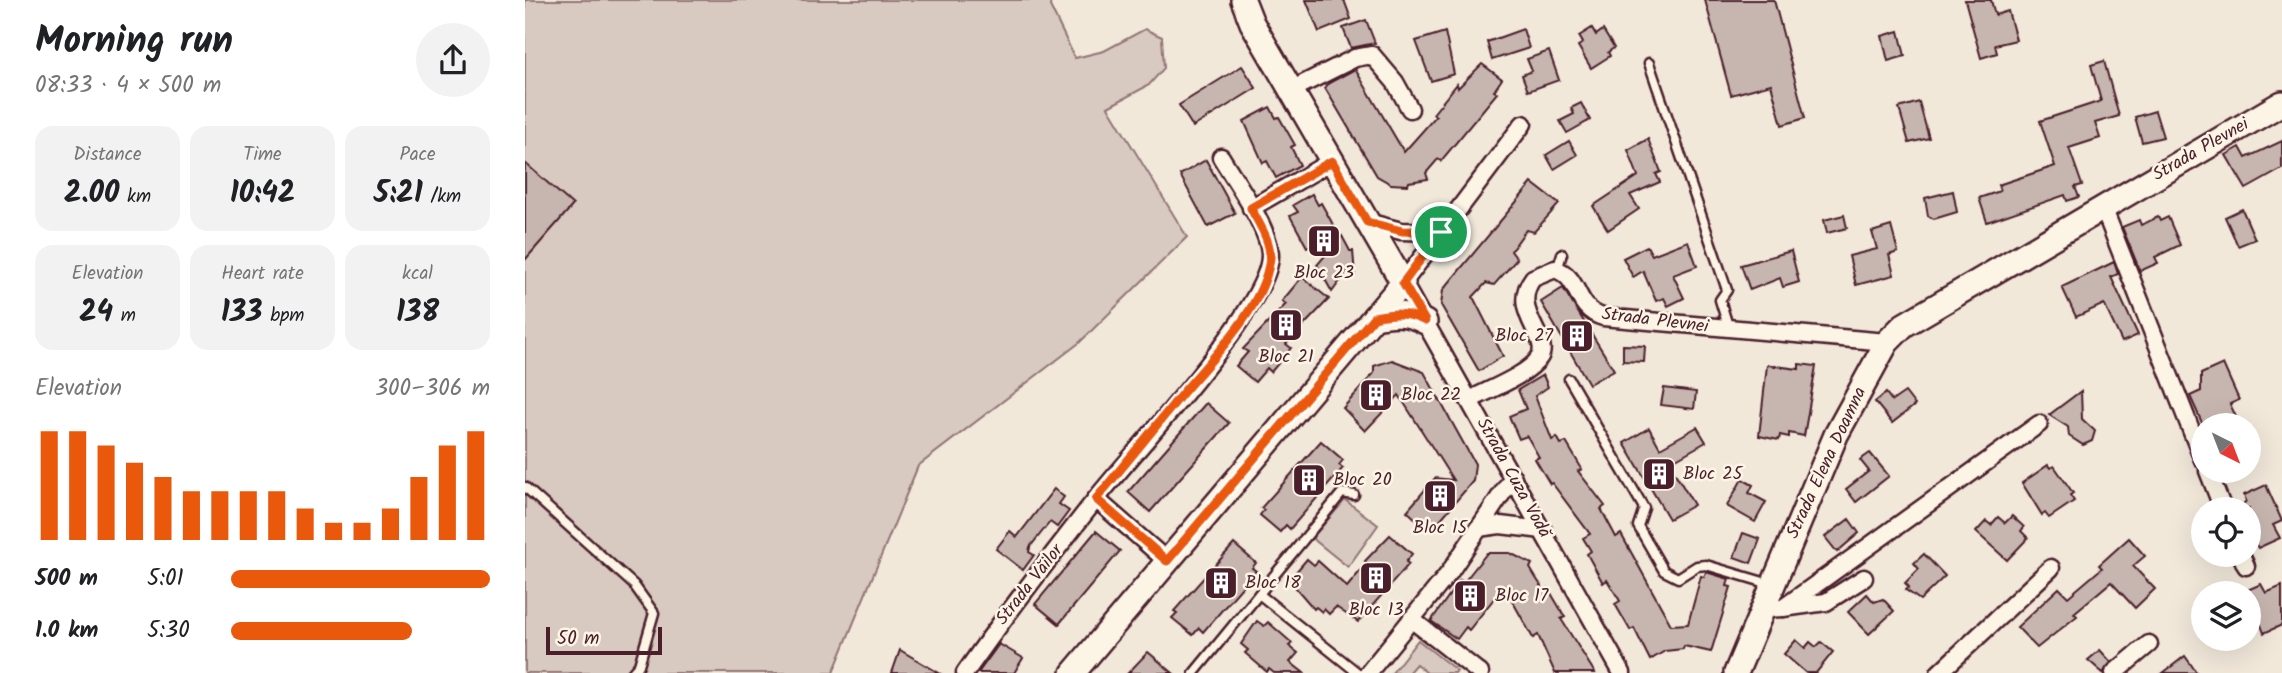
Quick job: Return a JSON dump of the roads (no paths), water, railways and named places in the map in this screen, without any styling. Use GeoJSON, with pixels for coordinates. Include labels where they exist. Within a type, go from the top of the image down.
{"type":"FeatureCollection","features":[{"type":"Feature","properties":{"kind":"street","name":"Strada Cuza Vodă"},"geometry":{"type":"LineString","coordinates":[[1243,0],[1291,90],[1470,400],[1622,673]]}},
{"type":"Feature","properties":{"kind":"street"},"geometry":{"type":"LineString","coordinates":[[1291,90],[1355,58],[1372,55],[1395,82],[1410,109]]}},
{"type":"Feature","properties":{"kind":"street","name":"Strada Plevnei"},"geometry":{"type":"LineString","coordinates":[[1904,325],[2282,103]]}},
{"type":"Feature","properties":{"kind":"street"},"geometry":{"type":"LineString","coordinates":[[1073,673],[1403,283],[1523,124]]}},
{"type":"Feature","properties":{"kind":"street","name":"Strada Văilor"},"geometry":{"type":"LineString","coordinates":[[965,673],[1096,499],[1231,335],[1254,303],[1265,280],[1270,256],[1267,239],[1221,157]]}},
{"type":"Feature","properties":{"kind":"street"},"geometry":{"type":"LineString","coordinates":[[1251,208],[1332,161]]}},
{"type":"Feature","properties":{"kind":"street"},"geometry":{"type":"LineString","coordinates":[[2103,207],[2191,430]]}},
{"type":"Feature","properties":{"kind":"street"},"geometry":{"type":"LineString","coordinates":[[1367,222],[1402,231],[1441,232]]}},
{"type":"Feature","properties":{"kind":"street"},"geometry":{"type":"LineString","coordinates":[[1470,400],[1531,367],[1541,355],[1542,348],[1529,320],[1524,298],[1532,278],[1557,270]]}},
{"type":"Feature","properties":{"kind":"street","name":"Strada Plevnei"},"geometry":{"type":"LineString","coordinates":[[1557,270],[1568,276],[1587,310],[1594,315],[1887,342]]}},
{"type":"Feature","properties":{"kind":"street"},"geometry":{"type":"LineString","coordinates":[[1374,317],[1411,314],[1425,321]]}},
{"type":"Feature","properties":{"kind":"street","name":"Strada Elena Doamna"},"geometry":{"type":"LineString","coordinates":[[1736,673],[1773,608],[1773,585],[1836,435],[1887,342],[1904,325]]}},
{"type":"Feature","properties":{"kind":"street"},"geometry":{"type":"LineString","coordinates":[[1773,608],[2039,424]]}},
{"type":"Feature","properties":{"kind":"street"},"geometry":{"type":"LineString","coordinates":[[1368,673],[1449,573],[1513,477]]}},
{"type":"Feature","properties":{"kind":"street"},"geometry":{"type":"LineString","coordinates":[[1096,499],[1167,561]]}},
{"type":"Feature","properties":{"kind":"street"},"geometry":{"type":"LineString","coordinates":[[1478,528],[1500,525],[1543,530]]}},
{"type":"Feature","properties":{"kind":"street"},"geometry":{"type":"LineString","coordinates":[[1939,673],[2051,568]]}},
{"type":"Feature","properties":{"kind":"street"},"geometry":{"type":"LineString","coordinates":[[1773,608],[1826,601],[1864,578]]}},
{"type":"Feature","properties":{"kind":"street"},"geometry":{"type":"LineString","coordinates":[[1411,620],[1480,673]]}},
{"type":"Feature","properties":{"kind":"street"},"geometry":{"type":"LineString","coordinates":[[2114,673],[2149,644]]}},
{"type":"Feature","properties":{"kind":"lane"},"geometry":{"type":"LineString","coordinates":[[1649,63],[1727,290],[1720,300],[1729,329]]}},
{"type":"Feature","properties":{"kind":"lane"},"geometry":{"type":"LineString","coordinates":[[1557,270],[1562,254]]}},
{"type":"Feature","properties":{"kind":"lane"},"geometry":{"type":"LineString","coordinates":[[1569,379],[1644,508],[1638,526],[1664,571],[1672,578],[1678,579],[1697,566],[1717,566],[1773,585]]}},
{"type":"Feature","properties":{"kind":"lane"},"geometry":{"type":"LineString","coordinates":[[525,487],[634,585],[653,613],[639,665],[632,673]]}},
{"type":"Feature","properties":{"kind":"lane"},"geometry":{"type":"LineString","coordinates":[[1193,673],[1342,493],[1354,495]]}},
{"type":"Feature","properties":{"kind":"lane"},"geometry":{"type":"LineString","coordinates":[[1259,594],[1358,673]]}},
{"type":"Feature","properties":{"kind":"place","name":"Bloc 23"},"geometry":{"type":"Point","coordinates":[1324,241]}},
{"type":"Feature","properties":{"kind":"place","name":"Bloc 21"},"geometry":{"type":"Point","coordinates":[1286,325]}},
{"type":"Feature","properties":{"kind":"place","name":"Bloc 27"},"geometry":{"type":"Point","coordinates":[1577,336]}},
{"type":"Feature","properties":{"kind":"place","name":"Bloc 22"},"geometry":{"type":"Point","coordinates":[1376,395]}},
{"type":"Feature","properties":{"kind":"place","name":"Bloc 25"},"geometry":{"type":"Point","coordinates":[1659,474]}},
{"type":"Feature","properties":{"kind":"place","name":"Bloc 20"},"geometry":{"type":"Point","coordinates":[1309,480]}},
{"type":"Feature","properties":{"kind":"place","name":"Bloc 15"},"geometry":{"type":"Point","coordinates":[1440,496]}},
{"type":"Feature","properties":{"kind":"place","name":"Bloc 13"},"geometry":{"type":"Point","coordinates":[1376,578]}},
{"type":"Feature","properties":{"kind":"place","name":"Bloc 18"},"geometry":{"type":"Point","coordinates":[1221,583]}},
{"type":"Feature","properties":{"kind":"place","name":"Bloc 17"},"geometry":{"type":"Point","coordinates":[1470,596]}}]}
